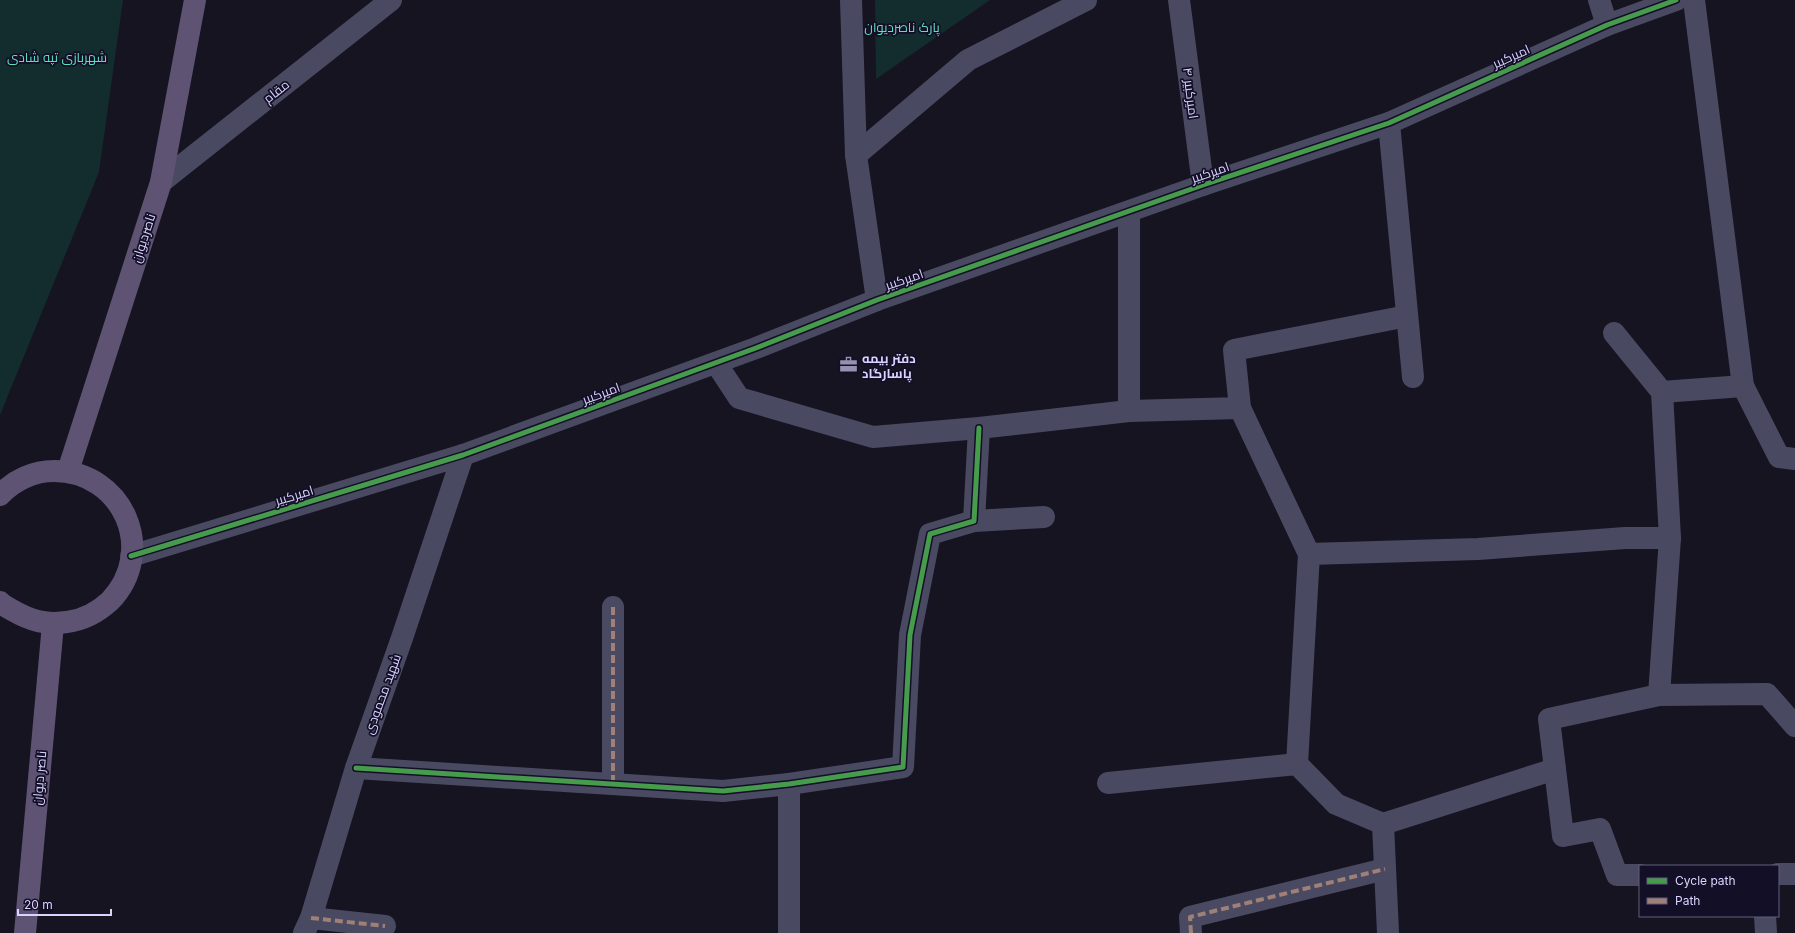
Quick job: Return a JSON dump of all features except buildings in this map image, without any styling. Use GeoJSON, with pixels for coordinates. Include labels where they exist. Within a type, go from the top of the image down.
{"type":"FeatureCollection","features":[{"type":"Feature","properties":{"kind":"main road","name":"ناصردیوان"},"geometry":{"type":"LineString","coordinates":[[68,471],[161,182],[195,0]]}},
{"type":"Feature","properties":{"kind":"main road"},"geometry":{"type":"LineString","coordinates":[[0,495],[21,478],[44,471],[68,471],[91,478],[111,493],[120,503],[126,514],[133,539],[131,565],[120,590],[102,608],[79,621],[53,624],[28,619],[0,602]]}},
{"type":"Feature","properties":{"kind":"main road","name":"ناصر دیوان"},"geometry":{"type":"LineString","coordinates":[[25,933],[53,624]]}},
{"type":"Feature","properties":{"kind":"street","name":"مقام"},"geometry":{"type":"LineString","coordinates":[[161,182],[391,0]]}},
{"type":"Feature","properties":{"kind":"street"},"geometry":{"type":"LineString","coordinates":[[851,0],[856,155],[877,300]]}},
{"type":"Feature","properties":{"kind":"street"},"geometry":{"type":"LineString","coordinates":[[856,155],[968,60],[1086,0]]}},
{"type":"Feature","properties":{"kind":"street","name":"امیرکبیر ۴"},"geometry":{"type":"LineString","coordinates":[[1179,0],[1203,186]]}},
{"type":"Feature","properties":{"kind":"street"},"geometry":{"type":"LineString","coordinates":[[1599,0],[1606,25]]}},
{"type":"Feature","properties":{"kind":"street","name":"امیرکبیر"},"geometry":{"type":"LineString","coordinates":[[131,556],[463,455],[716,363],[877,300],[1203,186],[1390,123],[1606,25],[1676,0]]}},
{"type":"Feature","properties":{"kind":"street"},"geometry":{"type":"LineString","coordinates":[[1694,0],[1743,386],[1780,457],[1795,458]]}},
{"type":"Feature","properties":{"kind":"street"},"geometry":{"type":"LineString","coordinates":[[1390,123],[1413,377]]}},
{"type":"Feature","properties":{"kind":"street"},"geometry":{"type":"LineString","coordinates":[[1128,212],[1129,411]]}},
{"type":"Feature","properties":{"kind":"street"},"geometry":{"type":"LineString","coordinates":[[1407,316],[1234,350],[1240,408],[1309,554],[1297,764],[1336,804],[1382,824],[1555,769]]}},
{"type":"Feature","properties":{"kind":"street"},"geometry":{"type":"LineString","coordinates":[[1614,333],[1662,392],[1670,538],[1659,695]]}},
{"type":"Feature","properties":{"kind":"street"},"geometry":{"type":"LineString","coordinates":[[716,363],[739,398],[873,437],[979,428],[1129,411],[1240,408]]}},
{"type":"Feature","properties":{"kind":"street"},"geometry":{"type":"LineString","coordinates":[[1662,392],[1743,386]]}},
{"type":"Feature","properties":{"kind":"street"},"geometry":{"type":"LineString","coordinates":[[974,521],[979,428]]}},
{"type":"Feature","properties":{"kind":"street","name":"شهید محمودی"},"geometry":{"type":"LineString","coordinates":[[307,925],[356,768],[402,638],[463,455]]}},
{"type":"Feature","properties":{"kind":"street"},"geometry":{"type":"LineString","coordinates":[[356,768],[723,791],[789,784],[903,767],[910,635],[930,534],[974,521],[1044,517]]}},
{"type":"Feature","properties":{"kind":"street"},"geometry":{"type":"LineString","coordinates":[[1309,554],[1478,549],[1626,538],[1670,538]]}},
{"type":"Feature","properties":{"kind":"street"},"geometry":{"type":"LineString","coordinates":[[613,607],[613,784]]}},
{"type":"Feature","properties":{"kind":"street"},"geometry":{"type":"LineString","coordinates":[[1639,874],[1617,875],[1600,829],[1563,836],[1549,719],[1659,695],[1767,694],[1795,726]]}},
{"type":"Feature","properties":{"kind":"street"},"geometry":{"type":"LineString","coordinates":[[1108,783],[1297,764]]}},
{"type":"Feature","properties":{"kind":"street"},"geometry":{"type":"LineString","coordinates":[[789,784],[789,933]]}},
{"type":"Feature","properties":{"kind":"street"},"geometry":{"type":"LineString","coordinates":[[1382,824],[1388,933]]}},
{"type":"Feature","properties":{"kind":"street"},"geometry":{"type":"LineString","coordinates":[[1191,933],[1190,916],[1385,869]]}},
{"type":"Feature","properties":{"kind":"street"},"geometry":{"type":"LineString","coordinates":[[1779,874],[1795,874]]}},
{"type":"Feature","properties":{"kind":"street"},"geometry":{"type":"LineString","coordinates":[[1765,917],[1766,933]]}},
{"type":"Feature","properties":{"kind":"street"},"geometry":{"type":"LineString","coordinates":[[307,925],[386,926]]}},
{"type":"Feature","properties":{"kind":"green space","name":"شهربازی تپه شادی"},"geometry":{"type":"Polygon","coordinates":[[[0,0],[123,0],[99,172],[0,415],[0,0]]]}},
{"type":"Feature","properties":{"kind":"green space","name":"پارک ناصردیوان"},"geometry":{"type":"Polygon","coordinates":[[[875,0],[990,0],[876,79],[875,0]]]}},
{"type":"Feature","properties":{"kind":"marked path"},"geometry":{"type":"LineString","coordinates":[[613,607],[613,784]]}},
{"type":"Feature","properties":{"kind":"marked path"},"geometry":{"type":"LineString","coordinates":[[1191,933],[1190,917],[1385,869]]}},
{"type":"Feature","properties":{"kind":"marked path"},"geometry":{"type":"LineString","coordinates":[[311,918],[385,926]]}},
{"type":"Feature","properties":{"kind":"cycle path"},"geometry":{"type":"LineString","coordinates":[[131,556],[463,455],[756,348],[877,300],[1203,185],[1389,123],[1607,25],[1676,0]]}},
{"type":"Feature","properties":{"kind":"cycle path"},"geometry":{"type":"LineString","coordinates":[[356,768],[723,791],[789,784],[903,767],[910,635],[930,534],[974,521],[979,428]]}},
{"type":"Feature","properties":{"kind":"place","name":"دفتر بیمه پاسارگاد"},"geometry":{"type":"Point","coordinates":[849,365]}}]}
